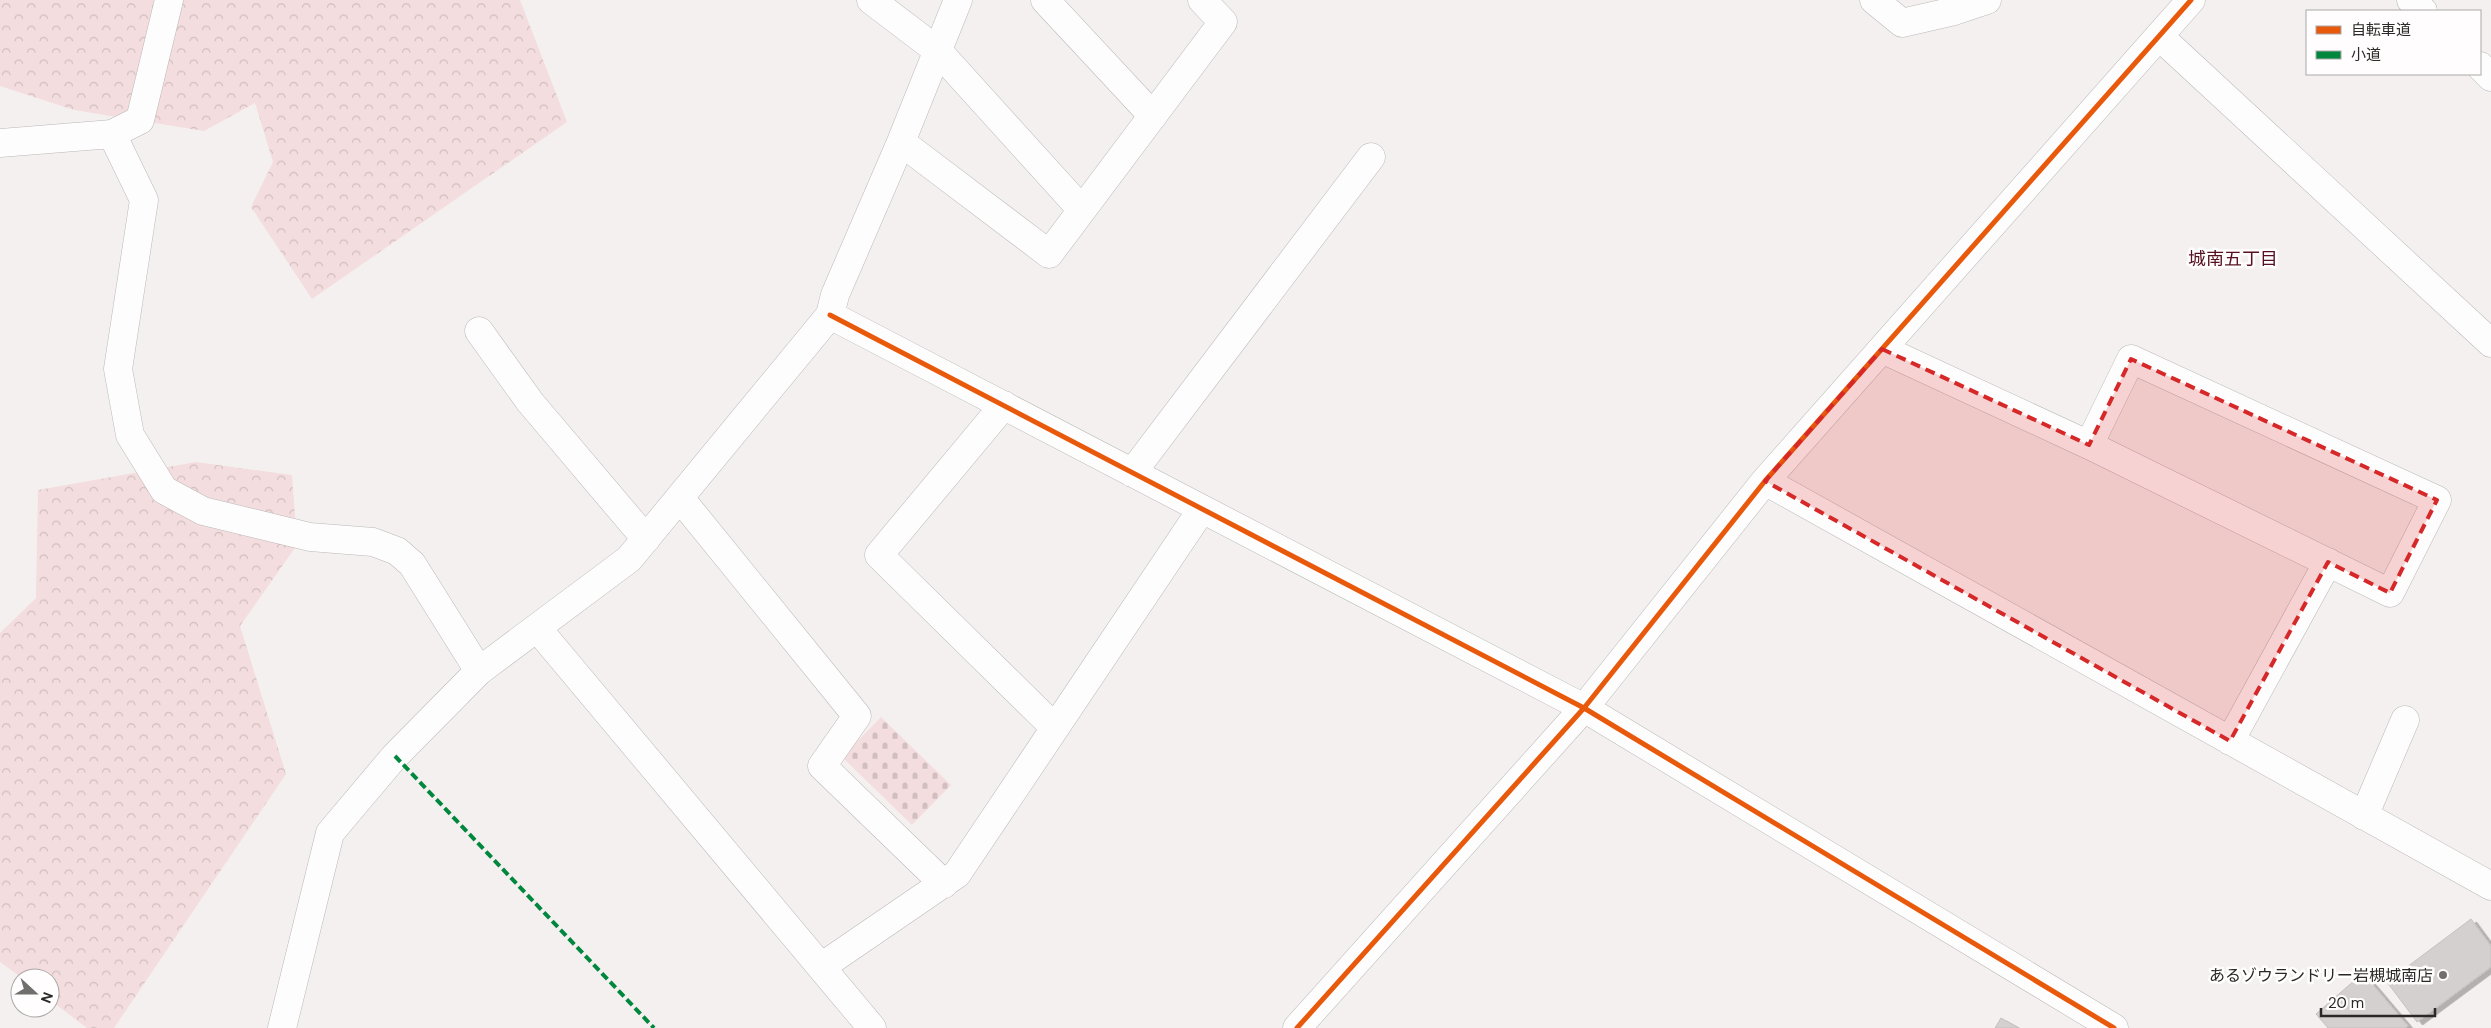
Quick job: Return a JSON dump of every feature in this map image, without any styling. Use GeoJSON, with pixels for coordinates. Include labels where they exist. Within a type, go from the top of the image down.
{"type":"FeatureCollection","features":[{"type":"Feature","properties":{"kind":"street"},"geometry":{"type":"LineString","coordinates":[[0,143],[112,134],[140,120],[169,0]]}},
{"type":"Feature","properties":{"kind":"street"},"geometry":{"type":"LineString","coordinates":[[871,0],[938,51],[1082,210]]}},
{"type":"Feature","properties":{"kind":"street"},"geometry":{"type":"LineString","coordinates":[[282,1028],[330,833],[394,756],[479,671],[630,559],[830,315],[835,294],[901,142],[958,0]]}},
{"type":"Feature","properties":{"kind":"street"},"geometry":{"type":"LineString","coordinates":[[1045,0],[1153,116]]}},
{"type":"Feature","properties":{"kind":"street"},"geometry":{"type":"LineString","coordinates":[[901,142],[1049,254],[1223,22],[1202,0]]}},
{"type":"Feature","properties":{"kind":"street"},"geometry":{"type":"LineString","coordinates":[[1874,0],[1902,23],[1954,11],[1987,0]]}},
{"type":"Feature","properties":{"kind":"street"},"geometry":{"type":"LineString","coordinates":[[1304,1026],[1584,708],[1765,481],[2191,0]]}},
{"type":"Feature","properties":{"kind":"street"},"geometry":{"type":"LineString","coordinates":[[2411,0],[2422,10]]}},
{"type":"Feature","properties":{"kind":"street"},"geometry":{"type":"LineString","coordinates":[[2158,36],[2488,333]]}},
{"type":"Feature","properties":{"kind":"street"},"geometry":{"type":"LineString","coordinates":[[2481,67],[2491,77]]}},
{"type":"Feature","properties":{"kind":"street"},"geometry":{"type":"LineString","coordinates":[[112,134],[144,200],[118,370],[130,435],[164,490],[203,511],[310,537],[373,542],[397,551],[412,564],[479,671]]}},
{"type":"Feature","properties":{"kind":"street"},"geometry":{"type":"LineString","coordinates":[[1132,473],[1371,157]]}},
{"type":"Feature","properties":{"kind":"street"},"geometry":{"type":"LineString","coordinates":[[830,315],[1584,708],[2114,1028]]}},
{"type":"Feature","properties":{"kind":"street"},"geometry":{"type":"LineString","coordinates":[[479,331],[530,402],[646,539]]}},
{"type":"Feature","properties":{"kind":"street"},"geometry":{"type":"LineString","coordinates":[[1882,349],[2089,445],[2390,593],[2437,500],[2131,360],[2089,445]]}},
{"type":"Feature","properties":{"kind":"street"},"geometry":{"type":"LineString","coordinates":[[1004,405],[879,555],[1055,728]]}},
{"type":"Feature","properties":{"kind":"street"},"geometry":{"type":"LineString","coordinates":[[1765,481],[2491,886]]}},
{"type":"Feature","properties":{"kind":"street"},"geometry":{"type":"LineString","coordinates":[[680,498],[857,716],[822,766],[944,884]]}},
{"type":"Feature","properties":{"kind":"street"},"geometry":{"type":"LineString","coordinates":[[821,967],[957,874],[1202,509]]}},
{"type":"Feature","properties":{"kind":"street"},"geometry":{"type":"LineString","coordinates":[[2230,741],[2328,562]]}},
{"type":"Feature","properties":{"kind":"street"},"geometry":{"type":"LineString","coordinates":[[537,628],[872,1028]]}},
{"type":"Feature","properties":{"kind":"street"},"geometry":{"type":"LineString","coordinates":[[2364,816],[2405,720]]}},
{"type":"Feature","properties":{"kind":"highlighted area"},"geometry":{"type":"Polygon","coordinates":[[[1882,349],[2089,445],[2131,359],[2437,500],[2390,593],[2328,562],[2230,741],[1765,481],[1882,349]]]}},
{"type":"Feature","properties":{"kind":"green space"},"geometry":{"type":"Polygon","coordinates":[[[0,0],[520,0],[567,122],[312,299],[251,207],[273,162],[255,103],[204,131],[74,110],[0,86],[0,0]]]}},
{"type":"Feature","properties":{"kind":"green space"},"geometry":{"type":"Polygon","coordinates":[[[196,462],[292,475],[297,545],[240,626],[286,774],[114,1028],[87,1028],[60,1008],[60,968],[10,969],[0,962],[0,633],[36,598],[38,490],[196,462]]]}},
{"type":"Feature","properties":{"kind":"green space"},"geometry":{"type":"Polygon","coordinates":[[[881,717],[951,785],[912,825],[842,757],[881,717]]]}},
{"type":"Feature","properties":{"kind":"building"},"geometry":{"type":"Polygon","coordinates":[[[2471,919],[2491,946],[2491,967],[2417,1022],[2387,982],[2471,919]]]}},
{"type":"Feature","properties":{"kind":"building"},"geometry":{"type":"Polygon","coordinates":[[[2363,973],[2408,1026],[2406,1028],[2328,1028],[2316,1014],[2363,973]]]}},
{"type":"Feature","properties":{"kind":"building"},"geometry":{"type":"Polygon","coordinates":[[[2001,1018],[2019,1028],[1995,1028],[2001,1018]]]}},
{"type":"Feature","properties":{"kind":"marked path"},"geometry":{"type":"LineString","coordinates":[[395,756],[654,1028]]}},
{"type":"Feature","properties":{"kind":"cycle path"},"geometry":{"type":"LineString","coordinates":[[1297,1028],[1584,708],[1765,481],[2191,0]]}},
{"type":"Feature","properties":{"kind":"cycle path"},"geometry":{"type":"LineString","coordinates":[[830,315],[1584,708],[2114,1028]]}},
{"type":"Feature","properties":{"kind":"place","name":"あるゾウランドリー岩槻城南店"},"geometry":{"type":"Point","coordinates":[2443,975]}},
{"type":"Feature","properties":{"kind":"district","name":"城南五丁目"},"geometry":{"type":"Point","coordinates":[2233,259]}}]}
